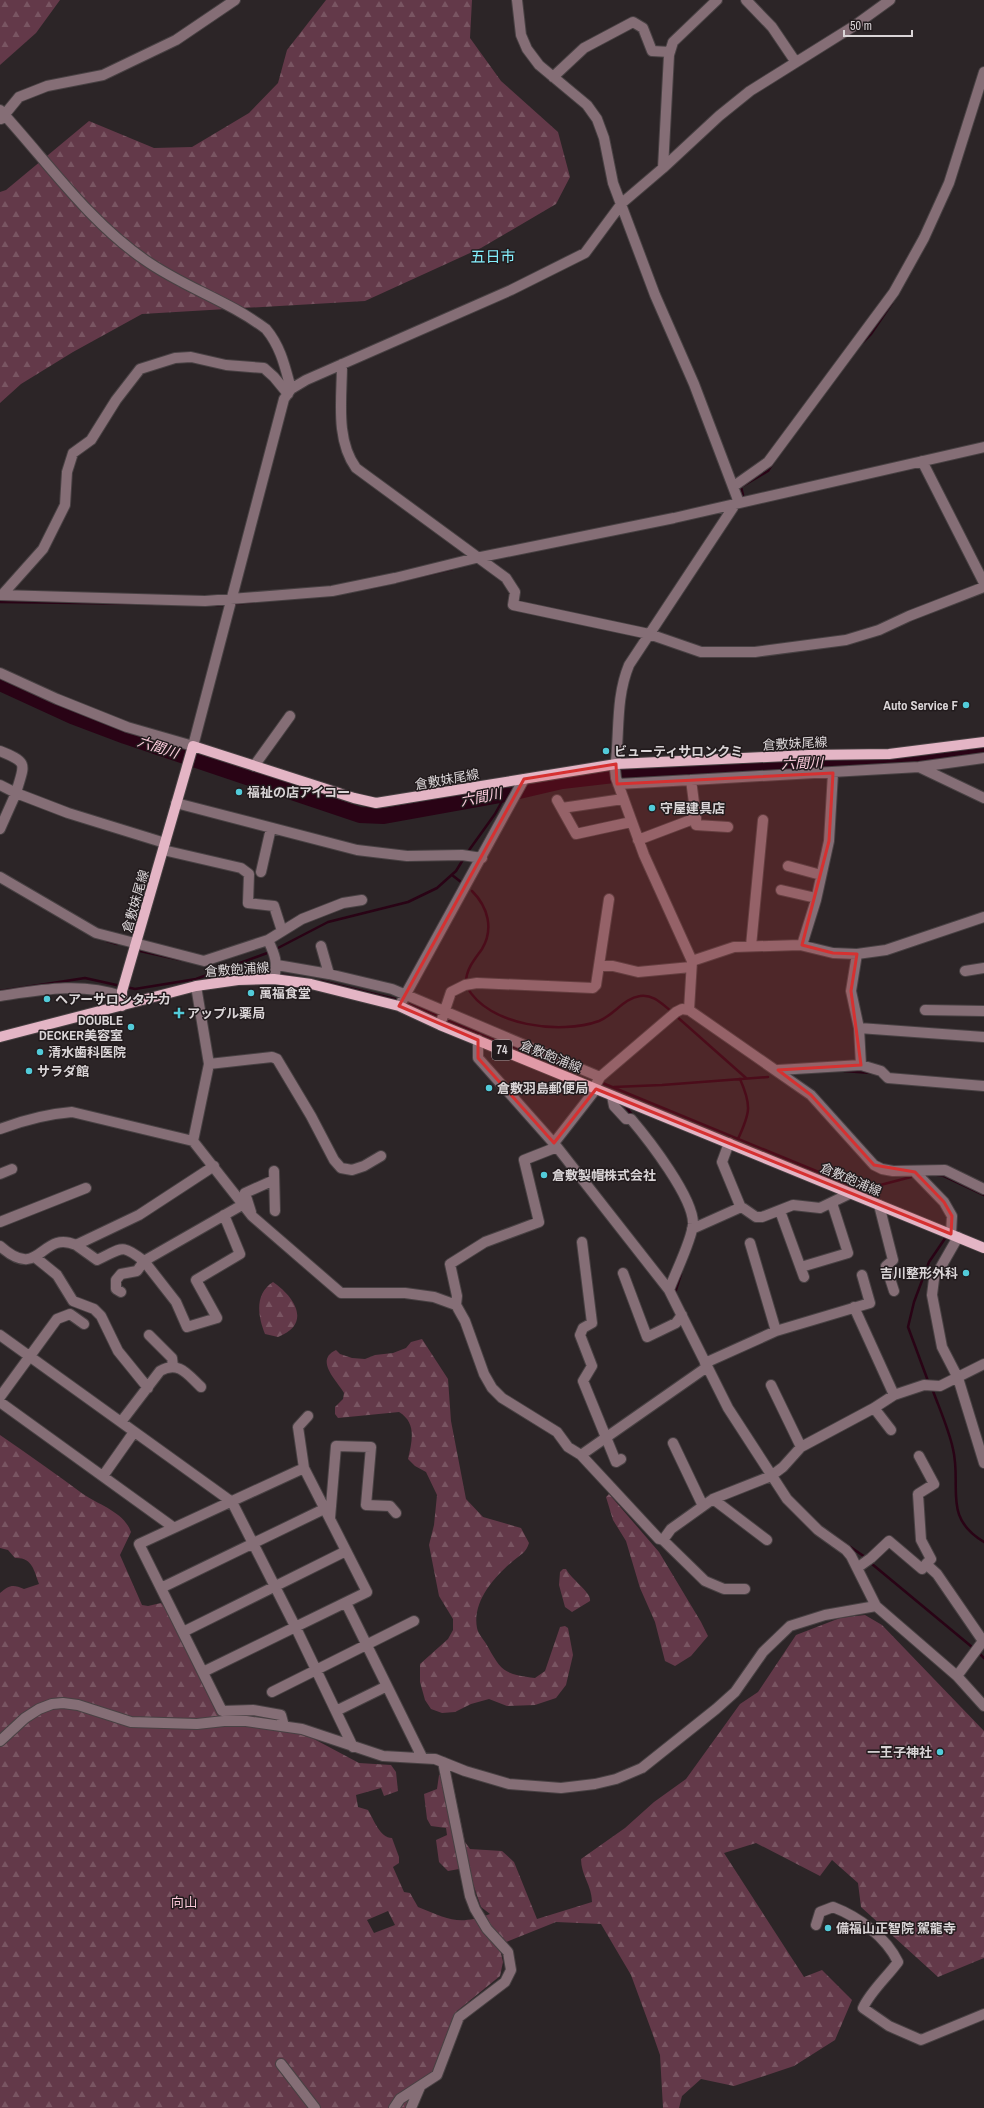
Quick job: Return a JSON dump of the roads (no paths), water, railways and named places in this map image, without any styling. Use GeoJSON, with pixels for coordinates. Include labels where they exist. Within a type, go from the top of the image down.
{"type":"FeatureCollection","features":[{"type":"Feature","properties":{"kind":"main road","name":"倉敷妹尾線"},"geometry":{"type":"LineString","coordinates":[[121,998],[192,747],[354,798],[376,803],[523,781],[616,774],[808,755],[889,754],[918,760],[984,742]]}},
{"type":"Feature","properties":{"kind":"main road","name":"倉敷飽浦線"},"geometry":{"type":"LineString","coordinates":[[0,1036],[121,998],[238,980],[274,979],[311,984],[442,1018],[478,1040],[597,1083],[612,1096],[984,1248]]}},
{"type":"Feature","properties":{"kind":"street"},"geometry":{"type":"LineString","coordinates":[[235,0],[176,40],[103,75],[47,86],[19,97],[1,115],[89,212],[117,239],[156,268],[266,329],[274,339],[283,358],[290,391]]}},
{"type":"Feature","properties":{"kind":"street"},"geometry":{"type":"LineString","coordinates":[[517,0],[521,35],[526,49],[539,65],[587,105],[597,119],[604,138],[613,183],[622,203],[656,295],[694,384],[734,486],[738,500],[628,665],[622,680],[619,697],[616,774],[623,799],[638,840],[692,964],[689,1010]]}},
{"type":"Feature","properties":{"kind":"street"},"geometry":{"type":"LineString","coordinates":[[663,168],[670,52],[673,42],[716,0]]}},
{"type":"Feature","properties":{"kind":"street"},"geometry":{"type":"LineString","coordinates":[[746,0],[772,27],[795,61]]}},
{"type":"Feature","properties":{"kind":"street"},"geometry":{"type":"LineString","coordinates":[[0,673],[57,700],[127,727],[192,747],[284,399],[290,391],[306,380],[511,290],[585,253],[622,203],[663,168],[719,116],[750,91],[795,61],[854,26],[890,0]]}},
{"type":"Feature","properties":{"kind":"street"},"geometry":{"type":"LineString","coordinates":[[553,77],[584,48],[633,22],[643,28],[652,51],[670,52]]}},
{"type":"Feature","properties":{"kind":"street"},"geometry":{"type":"LineString","coordinates":[[734,486],[768,462],[894,292],[924,238],[949,183],[984,72]]}},
{"type":"Feature","properties":{"kind":"street"},"geometry":{"type":"LineString","coordinates":[[1,595],[43,549],[65,505],[67,472],[73,453],[91,440],[116,400],[140,369],[175,358],[190,357],[226,365],[264,368],[290,391]]}},
{"type":"Feature","properties":{"kind":"street"},"geometry":{"type":"LineString","coordinates":[[342,364],[342,438],[349,459],[356,468],[511,583],[515,592],[513,605],[649,634],[701,652],[755,652],[846,640],[879,630],[909,616],[984,587]]}},
{"type":"Feature","properties":{"kind":"street"},"geometry":{"type":"LineString","coordinates":[[1,595],[205,601],[332,591],[395,578],[476,558],[674,518],[734,508],[923,464],[984,447]]}},
{"type":"Feature","properties":{"kind":"street"},"geometry":{"type":"LineString","coordinates":[[923,464],[984,583]]}},
{"type":"Feature","properties":{"kind":"street"},"geometry":{"type":"LineString","coordinates":[[254,766],[290,716]]}},
{"type":"Feature","properties":{"kind":"street"},"geometry":{"type":"LineString","coordinates":[[0,751],[19,759],[23,770],[16,793],[0,828]]}},
{"type":"Feature","properties":{"kind":"street"},"geometry":{"type":"LineString","coordinates":[[616,774],[691,780],[833,773],[918,760],[984,758]]}},
{"type":"Feature","properties":{"kind":"street"},"geometry":{"type":"LineString","coordinates":[[918,760],[984,798]]}},
{"type":"Feature","properties":{"kind":"street"},"geometry":{"type":"LineString","coordinates":[[802,945],[816,898],[828,841],[833,773]]}},
{"type":"Feature","properties":{"kind":"street"},"geometry":{"type":"LineString","coordinates":[[691,780],[696,825],[728,827]]}},
{"type":"Feature","properties":{"kind":"street"},"geometry":{"type":"LineString","coordinates":[[399,1006],[482,858],[523,781]]}},
{"type":"Feature","properties":{"kind":"street"},"geometry":{"type":"LineString","coordinates":[[0,785],[16,793],[68,813],[164,847],[241,868],[249,874],[248,903],[274,906],[282,931]]}},
{"type":"Feature","properties":{"kind":"street"},"geometry":{"type":"LineString","coordinates":[[623,799],[560,804],[576,834],[631,822]]}},
{"type":"Feature","properties":{"kind":"street"},"geometry":{"type":"LineString","coordinates":[[176,803],[357,850],[408,856],[466,856],[482,858]]}},
{"type":"Feature","properties":{"kind":"street"},"geometry":{"type":"LineString","coordinates":[[638,840],[696,818]]}},
{"type":"Feature","properties":{"kind":"street"},"geometry":{"type":"LineString","coordinates":[[751,946],[762,820]]}},
{"type":"Feature","properties":{"kind":"street"},"geometry":{"type":"LineString","coordinates":[[261,872],[271,828]]}},
{"type":"Feature","properties":{"kind":"street"},"geometry":{"type":"LineString","coordinates":[[788,866],[821,875]]}},
{"type":"Feature","properties":{"kind":"street"},"geometry":{"type":"LineString","coordinates":[[0,877],[96,933],[208,961],[269,942],[282,931],[302,919],[343,903],[362,900]]}},
{"type":"Feature","properties":{"kind":"street"},"geometry":{"type":"LineString","coordinates":[[781,890],[816,898]]}},
{"type":"Feature","properties":{"kind":"street"},"geometry":{"type":"LineString","coordinates":[[442,1018],[450,992],[466,984],[544,985],[593,988],[596,985],[609,899]]}},
{"type":"Feature","properties":{"kind":"street"},"geometry":{"type":"LineString","coordinates":[[599,966],[613,966],[638,972],[692,964],[734,947],[751,946],[802,945],[833,953],[857,954],[886,950],[984,917]]}},
{"type":"Feature","properties":{"kind":"street"},"geometry":{"type":"LineString","coordinates":[[269,942],[274,953],[277,966],[274,979]]}},
{"type":"Feature","properties":{"kind":"street"},"geometry":{"type":"LineString","coordinates":[[321,946],[329,974]]}},
{"type":"Feature","properties":{"kind":"street"},"geometry":{"type":"LineString","coordinates":[[857,954],[851,990],[858,1028],[861,1065]]}},
{"type":"Feature","properties":{"kind":"street"},"geometry":{"type":"LineString","coordinates":[[277,966],[329,974],[392,989],[442,1018],[597,1083]]}},
{"type":"Feature","properties":{"kind":"street"},"geometry":{"type":"LineString","coordinates":[[965,971],[984,968]]}},
{"type":"Feature","properties":{"kind":"street"},"geometry":{"type":"LineString","coordinates":[[193,1141],[209,1064],[196,986]]}},
{"type":"Feature","properties":{"kind":"street"},"geometry":{"type":"LineString","coordinates":[[0,996],[68,987],[106,991],[121,998]]}},
{"type":"Feature","properties":{"kind":"street"},"geometry":{"type":"LineString","coordinates":[[745,1589],[724,1589],[705,1581],[663,1540],[659,1540],[581,1455],[568,1447],[557,1432],[502,1398],[492,1388],[484,1374],[465,1321],[456,1306],[457,1296],[450,1264],[485,1242],[539,1222],[524,1160],[555,1145],[597,1083],[674,1014],[682,1009],[689,1010],[811,1094],[874,1165],[882,1169],[915,1172],[929,1169],[945,1170],[984,1189]]}},
{"type":"Feature","properties":{"kind":"street"},"geometry":{"type":"LineString","coordinates":[[925,1010],[984,1011]]}},
{"type":"Feature","properties":{"kind":"street"},"geometry":{"type":"LineString","coordinates":[[858,1028],[984,1037]]}},
{"type":"Feature","properties":{"kind":"street"},"geometry":{"type":"LineString","coordinates":[[478,1040],[478,1058],[555,1145],[669,1290],[728,1408],[771,1476],[791,1504],[818,1530],[846,1550],[876,1606],[957,1676],[984,1706]]}},
{"type":"Feature","properties":{"kind":"street"},"geometry":{"type":"LineString","coordinates":[[209,1064],[272,1057],[277,1058],[311,1116],[334,1160],[341,1168],[352,1170],[364,1166],[381,1156]]}},
{"type":"Feature","properties":{"kind":"street"},"geometry":{"type":"LineString","coordinates":[[778,1070],[861,1065],[881,1070],[888,1078],[984,1086]]}},
{"type":"Feature","properties":{"kind":"street"},"geometry":{"type":"LineString","coordinates":[[612,1096],[614,1106],[626,1119],[631,1119],[655,1147],[692,1216],[692,1229],[669,1290]]}},
{"type":"Feature","properties":{"kind":"street"},"geometry":{"type":"LineString","coordinates":[[0,1129],[23,1120],[52,1114],[72,1112],[193,1141],[252,1216],[341,1293],[405,1293],[434,1297],[456,1306]]}},
{"type":"Feature","properties":{"kind":"street"},"geometry":{"type":"LineString","coordinates":[[730,1143],[722,1162],[741,1208],[756,1217],[762,1217],[793,1205],[820,1208],[851,1193]]}},
{"type":"Feature","properties":{"kind":"street"},"geometry":{"type":"LineString","coordinates":[[76,1245],[139,1215],[214,1166]]}},
{"type":"Feature","properties":{"kind":"street"},"geometry":{"type":"LineString","coordinates":[[0,1174],[12,1168]]}},
{"type":"Feature","properties":{"kind":"street"},"geometry":{"type":"LineString","coordinates":[[915,1172],[944,1202],[952,1216],[954,1236],[934,1279],[932,1295],[942,1347],[958,1378],[984,1463]]}},
{"type":"Feature","properties":{"kind":"street"},"geometry":{"type":"LineString","coordinates":[[252,1216],[245,1193],[274,1176],[275,1212]]}},
{"type":"Feature","properties":{"kind":"street"},"geometry":{"type":"LineString","coordinates":[[0,1222],[86,1188]]}},
{"type":"Feature","properties":{"kind":"street"},"geometry":{"type":"LineString","coordinates":[[780,1211],[802,1272],[848,1253],[832,1203]]}},
{"type":"Feature","properties":{"kind":"street"},"geometry":{"type":"LineString","coordinates":[[121,1292],[116,1289],[116,1280],[121,1274],[125,1272],[132,1274],[137,1271],[144,1262],[242,1205]]}},
{"type":"Feature","properties":{"kind":"street"},"geometry":{"type":"LineString","coordinates":[[879,1205],[893,1260],[886,1266],[894,1291]]}},
{"type":"Feature","properties":{"kind":"street"},"geometry":{"type":"LineString","coordinates":[[692,1229],[741,1208]]}},
{"type":"Feature","properties":{"kind":"street"},"geometry":{"type":"LineString","coordinates":[[0,1246],[16,1257],[27,1260],[36,1258],[50,1244],[66,1241],[76,1245],[97,1260],[123,1248],[129,1249],[144,1262],[176,1302],[187,1327],[217,1318],[196,1280],[240,1254],[224,1215]]}},
{"type":"Feature","properties":{"kind":"street"},"geometry":{"type":"LineString","coordinates":[[582,1242],[592,1323],[583,1328],[580,1335],[592,1366],[583,1380],[616,1462],[621,1459]]}},
{"type":"Feature","properties":{"kind":"street"},"geometry":{"type":"LineString","coordinates":[[750,1243],[776,1331]]}},
{"type":"Feature","properties":{"kind":"street"},"geometry":{"type":"LineString","coordinates":[[36,1258],[57,1275],[73,1301],[94,1309],[101,1316],[118,1351],[148,1388]]}},
{"type":"Feature","properties":{"kind":"street"},"geometry":{"type":"LineString","coordinates":[[623,1273],[646,1337],[676,1323],[682,1315]]}},
{"type":"Feature","properties":{"kind":"street"},"geometry":{"type":"LineString","coordinates":[[581,1455],[706,1365],[776,1331],[870,1303],[862,1275]]}},
{"type":"Feature","properties":{"kind":"street"},"geometry":{"type":"LineString","coordinates":[[854,1307],[894,1395]]}},
{"type":"Feature","properties":{"kind":"street"},"geometry":{"type":"LineString","coordinates":[[0,1388],[57,1319],[70,1314],[84,1324]]}},
{"type":"Feature","properties":{"kind":"street"},"geometry":{"type":"LineString","coordinates":[[0,1335],[232,1502],[317,1670],[353,1747]]}},
{"type":"Feature","properties":{"kind":"street"},"geometry":{"type":"LineString","coordinates":[[149,1335],[172,1358],[173,1366]]}},
{"type":"Feature","properties":{"kind":"street"},"geometry":{"type":"LineString","coordinates":[[0,1397],[28,1355]]}},
{"type":"Feature","properties":{"kind":"street"},"geometry":{"type":"LineString","coordinates":[[663,1540],[671,1529],[713,1499],[771,1476],[783,1467],[801,1446],[874,1408],[894,1395],[924,1385],[940,1386],[984,1364]]}},
{"type":"Feature","properties":{"kind":"street"},"geometry":{"type":"LineString","coordinates":[[121,1422],[160,1371],[173,1366],[179,1368],[201,1387]]}},
{"type":"Feature","properties":{"kind":"street"},"geometry":{"type":"LineString","coordinates":[[771,1385],[801,1446]]}},
{"type":"Feature","properties":{"kind":"street"},"geometry":{"type":"LineString","coordinates":[[0,1402],[173,1527]]}},
{"type":"Feature","properties":{"kind":"street"},"geometry":{"type":"LineString","coordinates":[[874,1408],[891,1430]]}},
{"type":"Feature","properties":{"kind":"street"},"geometry":{"type":"LineString","coordinates":[[203,1672],[296,1628],[367,1592],[304,1468],[298,1427],[308,1416]]}},
{"type":"Feature","properties":{"kind":"street"},"geometry":{"type":"LineString","coordinates":[[103,1476],[134,1432]]}},
{"type":"Feature","properties":{"kind":"street"},"geometry":{"type":"LineString","coordinates":[[673,1442],[703,1506]]}},
{"type":"Feature","properties":{"kind":"street"},"geometry":{"type":"LineString","coordinates":[[330,1519],[336,1446],[371,1447],[366,1505],[390,1506],[396,1513]]}},
{"type":"Feature","properties":{"kind":"street"},"geometry":{"type":"LineString","coordinates":[[857,1568],[871,1558],[889,1541],[922,1569],[931,1559],[920,1540],[918,1494],[934,1484],[919,1456]]}},
{"type":"Feature","properties":{"kind":"street"},"geometry":{"type":"LineString","coordinates":[[284,1726],[281,1715],[253,1710],[222,1711],[139,1544],[173,1527],[232,1502],[304,1468]]}},
{"type":"Feature","properties":{"kind":"street"},"geometry":{"type":"LineString","coordinates":[[713,1499],[767,1540]]}},
{"type":"Feature","properties":{"kind":"street"},"geometry":{"type":"LineString","coordinates":[[161,1588],[324,1509]]}},
{"type":"Feature","properties":{"kind":"street"},"geometry":{"type":"LineString","coordinates":[[183,1632],[346,1551]]}},
{"type":"Feature","properties":{"kind":"street"},"geometry":{"type":"LineString","coordinates":[[926,1564],[937,1574],[983,1641],[957,1676]]}},
{"type":"Feature","properties":{"kind":"street"},"geometry":{"type":"LineString","coordinates":[[346,1603],[422,1757]]}},
{"type":"Feature","properties":{"kind":"street"},"geometry":{"type":"LineString","coordinates":[[0,1741],[25,1718],[39,1709],[52,1704],[62,1703],[78,1705],[131,1722],[197,1724],[224,1721],[246,1721],[284,1726],[328,1736],[353,1747],[383,1756],[435,1758],[465,1771],[509,1784],[561,1788],[595,1784],[616,1779],[642,1768],[716,1710],[735,1692],[763,1652],[790,1626],[825,1615],[876,1606]]}},
{"type":"Feature","properties":{"kind":"street"},"geometry":{"type":"LineString","coordinates":[[272,1692],[414,1621]]}},
{"type":"Feature","properties":{"kind":"street"},"geometry":{"type":"LineString","coordinates":[[336,1711],[387,1686]]}},
{"type":"Feature","properties":{"kind":"street"},"geometry":{"type":"LineString","coordinates":[[394,2108],[400,2099],[437,2075],[459,2017],[505,1982],[510,1970],[508,1952],[487,1929],[470,1896],[443,1762]]}},
{"type":"Feature","properties":{"kind":"street"},"geometry":{"type":"LineString","coordinates":[[816,1925],[820,1912],[832,1907],[844,1911],[865,1924],[892,1950],[898,1962],[868,1998],[863,2008],[889,2026],[921,2040],[984,2014]]}},
{"type":"Feature","properties":{"kind":"street"},"geometry":{"type":"LineString","coordinates":[[281,2064],[315,2108]]}},
{"type":"Feature","properties":{"kind":"street"},"geometry":{"type":"LineString","coordinates":[[411,2108],[420,2087]]}},
{"type":"Feature","properties":{"kind":"waterway"},"geometry":{"type":"LineString","coordinates":[[863,342],[871,334],[892,303]]}},
{"type":"Feature","properties":{"kind":"waterway"},"geometry":{"type":"LineString","coordinates":[[743,495],[741,487],[768,471],[773,463]]}},
{"type":"Feature","properties":{"kind":"waterway"},"geometry":{"type":"LineString","coordinates":[[371,588],[452,569]]}},
{"type":"Feature","properties":{"kind":"waterway"},"geometry":{"type":"LineString","coordinates":[[0,602],[153,604]]}},
{"type":"Feature","properties":{"kind":"waterway"},"geometry":{"type":"LineString","coordinates":[[232,604],[253,602]]}},
{"type":"Feature","properties":{"kind":"waterway"},"geometry":{"type":"LineString","coordinates":[[216,605],[227,605]]}},
{"type":"Feature","properties":{"kind":"waterway","name":"六間川"},"geometry":{"type":"LineString","coordinates":[[0,683],[72,716],[125,736],[360,815],[384,816],[506,794],[562,781],[631,773],[774,764],[916,760],[984,751]]}},
{"type":"Feature","properties":{"kind":"waterway"},"geometry":{"type":"LineString","coordinates":[[467,853],[495,814],[506,794]]}},
{"type":"Feature","properties":{"kind":"waterway"},"geometry":{"type":"LineString","coordinates":[[276,949],[328,922],[408,902],[437,888],[456,871],[464,858]]}},
{"type":"Feature","properties":{"kind":"waterway"},"geometry":{"type":"LineString","coordinates":[[452,875],[461,882]]}},
{"type":"Feature","properties":{"kind":"waterway"},"geometry":{"type":"LineString","coordinates":[[466,982],[469,968],[482,949],[488,934],[488,918],[478,897],[472,891]]}},
{"type":"Feature","properties":{"kind":"waterway"},"geometry":{"type":"LineString","coordinates":[[107,941],[117,944]]}},
{"type":"Feature","properties":{"kind":"waterway"},"geometry":{"type":"LineString","coordinates":[[140,951],[181,960]]}},
{"type":"Feature","properties":{"kind":"waterway"},"geometry":{"type":"LineString","coordinates":[[126,987],[135,989],[196,979],[270,952]]}},
{"type":"Feature","properties":{"kind":"waterway"},"geometry":{"type":"LineString","coordinates":[[203,965],[225,970],[268,974]]}},
{"type":"Feature","properties":{"kind":"waterway"},"geometry":{"type":"LineString","coordinates":[[283,975],[294,977]]}},
{"type":"Feature","properties":{"kind":"waterway"},"geometry":{"type":"LineString","coordinates":[[0,991],[85,978],[121,986]]}},
{"type":"Feature","properties":{"kind":"waterway"},"geometry":{"type":"LineString","coordinates":[[321,981],[395,999]]}},
{"type":"Feature","properties":{"kind":"waterway"},"geometry":{"type":"LineString","coordinates":[[467,987],[477,1000],[491,1011],[508,1019],[546,1027],[583,1025],[599,1021],[624,1003],[634,997],[640,996],[653,998],[671,1011]]}},
{"type":"Feature","properties":{"kind":"waterway"},"geometry":{"type":"LineString","coordinates":[[410,1003],[440,1017]]}},
{"type":"Feature","properties":{"kind":"waterway"},"geometry":{"type":"LineString","coordinates":[[675,1015],[746,1078]]}},
{"type":"Feature","properties":{"kind":"waterway"},"geometry":{"type":"LineString","coordinates":[[445,1019],[561,1066]]}},
{"type":"Feature","properties":{"kind":"waterway"},"geometry":{"type":"LineString","coordinates":[[844,1071],[871,1073]]}},
{"type":"Feature","properties":{"kind":"waterway"},"geometry":{"type":"LineString","coordinates":[[614,1087],[768,1077]]}},
{"type":"Feature","properties":{"kind":"waterway"},"geometry":{"type":"LineString","coordinates":[[738,1139],[745,1122],[748,1109],[748,1103],[740,1079]]}},
{"type":"Feature","properties":{"kind":"waterway"},"geometry":{"type":"LineString","coordinates":[[600,1082],[860,1189],[911,1177]]}},
{"type":"Feature","properties":{"kind":"waterway"},"geometry":{"type":"LineString","coordinates":[[626,1107],[633,1116]]}},
{"type":"Feature","properties":{"kind":"waterway"},"geometry":{"type":"LineString","coordinates":[[937,1175],[944,1176],[984,1195]]}},
{"type":"Feature","properties":{"kind":"waterway"},"geometry":{"type":"LineString","coordinates":[[928,1381],[908,1327],[914,1302],[929,1262],[946,1237]]}},
{"type":"Feature","properties":{"kind":"waterway"},"geometry":{"type":"LineString","coordinates":[[675,1293],[681,1274]]}},
{"type":"Feature","properties":{"kind":"waterway"},"geometry":{"type":"LineString","coordinates":[[933,1391],[947,1427],[953,1449],[958,1512],[963,1522],[971,1532],[984,1542]]}},
{"type":"Feature","properties":{"kind":"waterway"},"geometry":{"type":"LineString","coordinates":[[830,1533],[865,1557]]}},
{"type":"Feature","properties":{"kind":"waterway"},"geometry":{"type":"LineString","coordinates":[[872,1564],[972,1647]]}},
{"type":"Feature","properties":{"kind":"waterway"},"geometry":{"type":"LineString","coordinates":[[978,1652],[984,1658]]}},
{"type":"Feature","properties":{"kind":"place","name":"Auto Service F"},"geometry":{"type":"Point","coordinates":[966,705]}},
{"type":"Feature","properties":{"kind":"place","name":"ビューティサロンクミ"},"geometry":{"type":"Point","coordinates":[606,751]}},
{"type":"Feature","properties":{"kind":"place","name":"福祉の店アイコー"},"geometry":{"type":"Point","coordinates":[239,792]}},
{"type":"Feature","properties":{"kind":"place","name":"守屋建具店"},"geometry":{"type":"Point","coordinates":[652,808]}},
{"type":"Feature","properties":{"kind":"place","name":"萬福食堂"},"geometry":{"type":"Point","coordinates":[251,993]}},
{"type":"Feature","properties":{"kind":"place","name":"ヘアーサロンタナカ"},"geometry":{"type":"Point","coordinates":[47,999]}},
{"type":"Feature","properties":{"kind":"place","name":"アップル薬局"},"geometry":{"type":"Point","coordinates":[179,1013]}},
{"type":"Feature","properties":{"kind":"place","name":"DOUBLE DECKER美容室"},"geometry":{"type":"Point","coordinates":[131,1027]}},
{"type":"Feature","properties":{"kind":"place","name":"清水歯科医院"},"geometry":{"type":"Point","coordinates":[40,1052]}},
{"type":"Feature","properties":{"kind":"place","name":"サラダ館"},"geometry":{"type":"Point","coordinates":[29,1071]}},
{"type":"Feature","properties":{"kind":"place","name":"倉敷羽島郵便局"},"geometry":{"type":"Point","coordinates":[489,1088]}},
{"type":"Feature","properties":{"kind":"place","name":"倉敷製帽株式会社"},"geometry":{"type":"Point","coordinates":[544,1175]}},
{"type":"Feature","properties":{"kind":"place","name":"吉川整形外科"},"geometry":{"type":"Point","coordinates":[966,1273]}},
{"type":"Feature","properties":{"kind":"place","name":"一王子神社"},"geometry":{"type":"Point","coordinates":[940,1752]}},
{"type":"Feature","properties":{"kind":"place","name":"備福山正智院 駕龍寺"},"geometry":{"type":"Point","coordinates":[828,1928]}},
{"type":"Feature","properties":{"kind":"district","name":"五日市"},"geometry":{"type":"Point","coordinates":[493,257]}},
{"type":"Feature","properties":{"kind":"park label","name":"向山"},"geometry":{"type":"Point","coordinates":[184,1902]}}]}
